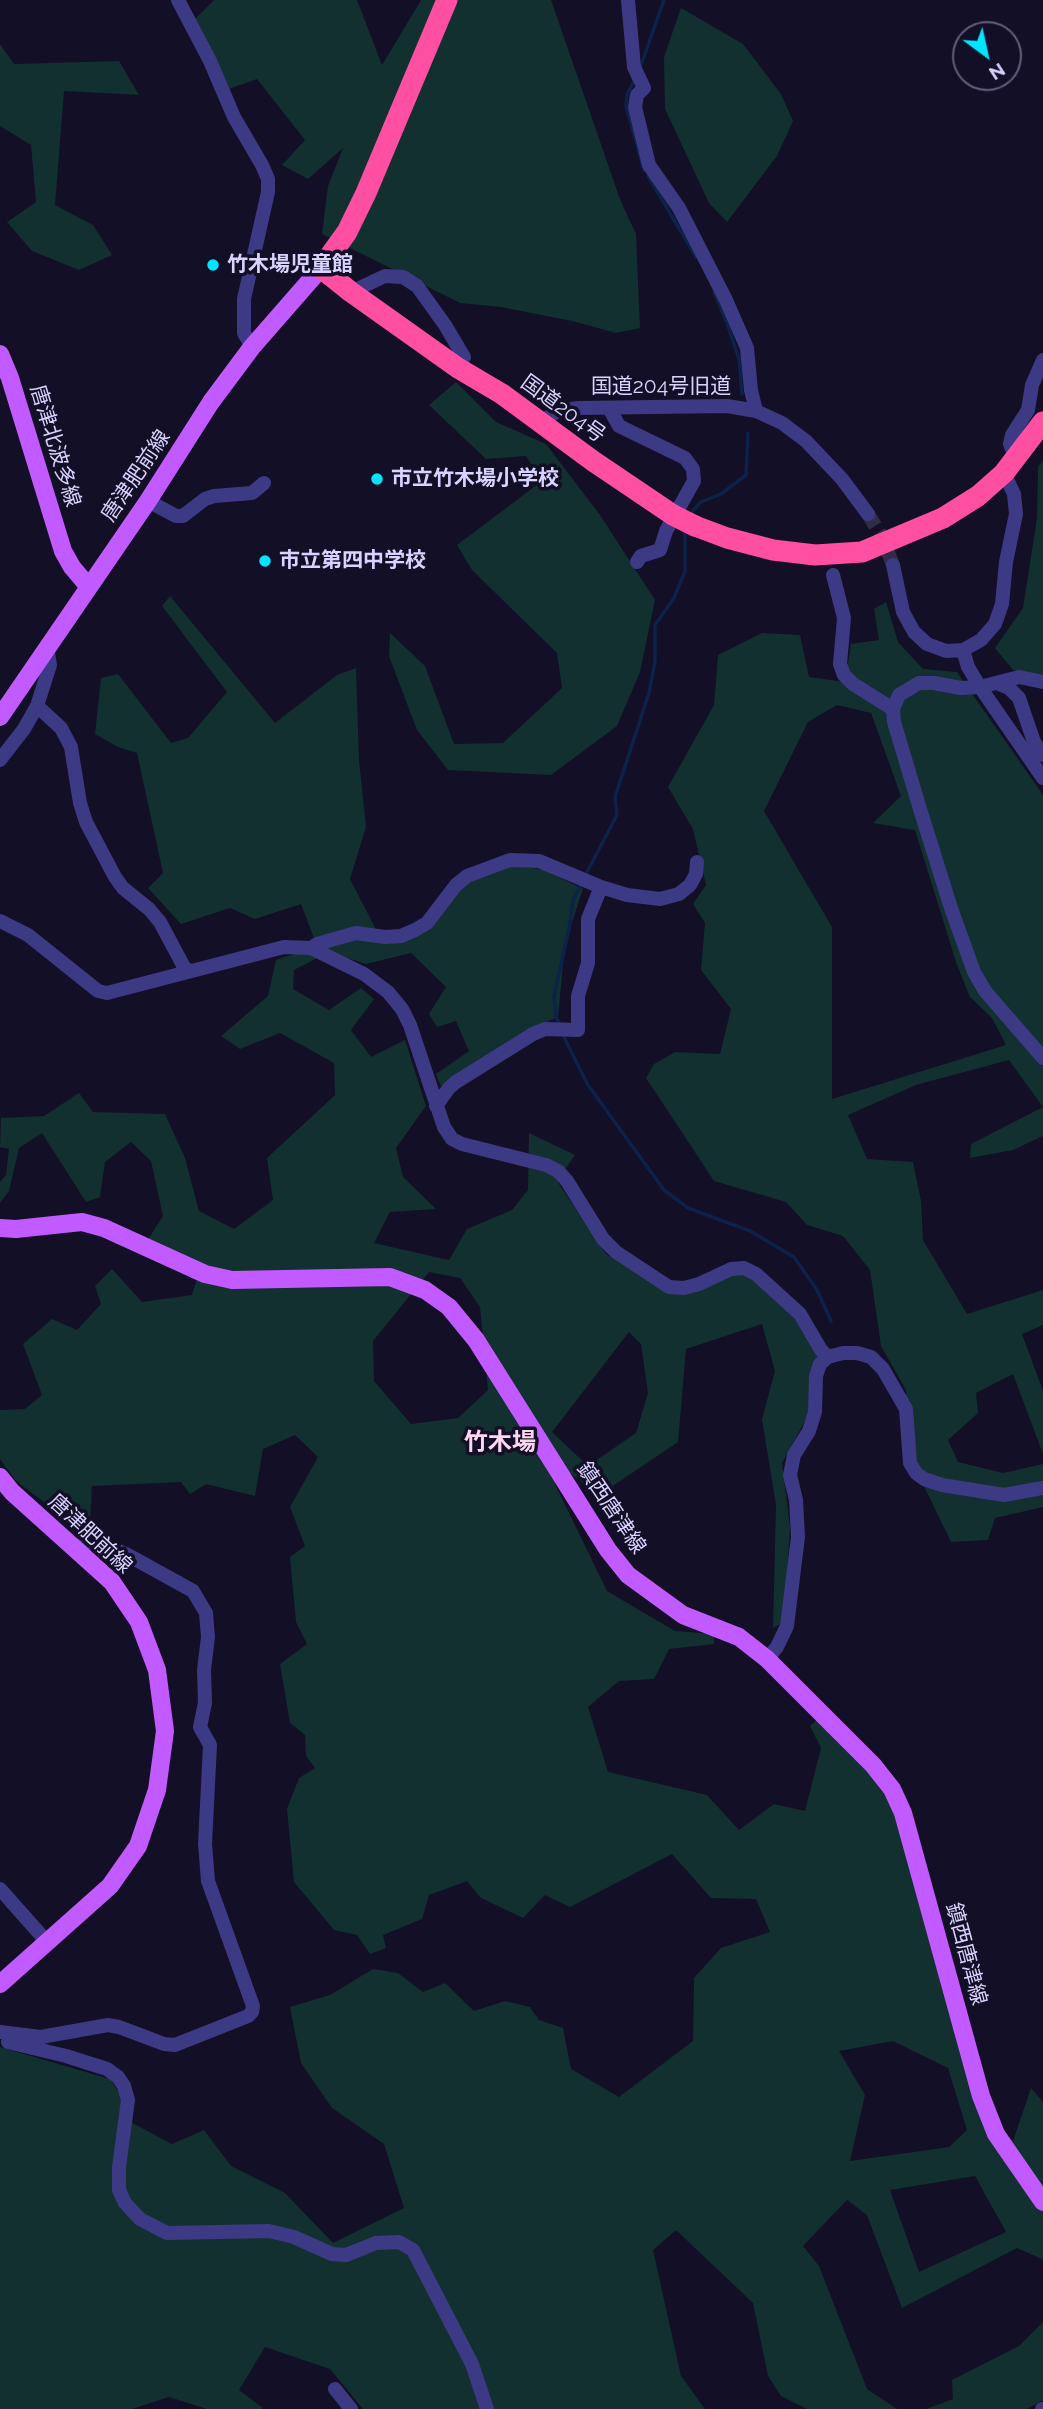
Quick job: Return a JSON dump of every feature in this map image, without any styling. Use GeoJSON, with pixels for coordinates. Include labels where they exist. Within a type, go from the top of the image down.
{"type":"FeatureCollection","features":[{"type":"Feature","properties":{"kind":"highway"},"geometry":{"type":"LineString","coordinates":[[321,268],[347,232],[361,203],[441,4]]}},
{"type":"Feature","properties":{"kind":"highway","name":"国道204号"},"geometry":{"type":"LineString","coordinates":[[321,268],[458,368],[502,394],[593,461],[673,515],[727,538],[773,550],[815,555],[862,552],[943,519],[978,496],[1010,466],[1043,422]]}},
{"type":"Feature","properties":{"kind":"main road","name":"唐津肥前線"},"geometry":{"type":"LineString","coordinates":[[0,717],[148,501],[211,402],[252,347],[321,268]]}},
{"type":"Feature","properties":{"kind":"main road","name":"唐津北波多線"},"geometry":{"type":"LineString","coordinates":[[0,354],[10,378],[63,551],[72,567],[89,586]]}},
{"type":"Feature","properties":{"kind":"main road","name":"鎮西唐津線"},"geometry":{"type":"LineString","coordinates":[[0,1228],[16,1229],[82,1222],[104,1228],[205,1274],[232,1280],[390,1277],[425,1290],[449,1307],[477,1340],[608,1550],[628,1575],[682,1615],[739,1637],[767,1659],[873,1765],[892,1789],[903,1813],[981,2095],[996,2134],[1043,2202]]}},
{"type":"Feature","properties":{"kind":"main road","name":"唐津肥前線"},"geometry":{"type":"LineString","coordinates":[[0,1477],[12,1492],[112,1582],[139,1622],[157,1671],[165,1731],[157,1790],[138,1846],[110,1886],[0,1984]]}},
{"type":"Feature","properties":{"kind":"street"},"geometry":{"type":"LineString","coordinates":[[178,0],[210,61],[234,117],[268,179],[268,192],[244,299],[244,333],[252,347]]}},
{"type":"Feature","properties":{"kind":"street"},"geometry":{"type":"LineString","coordinates":[[628,0],[638,76],[643,88],[637,95],[635,107],[649,165],[679,208],[726,300],[747,348],[751,390],[757,411]]}},
{"type":"Feature","properties":{"kind":"street"},"geometry":{"type":"LineString","coordinates":[[351,292],[385,276],[403,277],[417,286],[464,357],[458,368]]}},
{"type":"Feature","properties":{"kind":"street"},"geometry":{"type":"LineString","coordinates":[[893,565],[903,612],[914,632],[927,644],[946,651],[963,650],[981,640],[995,624],[1002,604],[1006,562],[1016,514],[1010,444],[1012,435],[1028,410],[1032,385],[1043,360]]}},
{"type":"Feature","properties":{"kind":"street","name":"国道204号旧道"},"geometry":{"type":"LineString","coordinates":[[541,422],[556,412],[578,408],[727,407],[757,411],[782,423],[806,441],[842,479],[868,514]]}},
{"type":"Feature","properties":{"kind":"street"},"geometry":{"type":"LineString","coordinates":[[609,408],[619,426],[685,458],[692,469],[694,481],[666,531],[660,550],[641,556],[637,562]]}},
{"type":"Feature","properties":{"kind":"street"},"geometry":{"type":"LineString","coordinates":[[148,501],[176,516],[183,516],[205,499],[252,493],[264,484]]}},
{"type":"Feature","properties":{"kind":"street"},"geometry":{"type":"LineString","coordinates":[[833,575],[844,618],[840,664],[844,674],[853,684],[893,709]]}},
{"type":"Feature","properties":{"kind":"street"},"geometry":{"type":"LineString","coordinates":[[0,760],[24,729],[37,706],[50,665],[47,646]]}},
{"type":"Feature","properties":{"kind":"street"},"geometry":{"type":"LineString","coordinates":[[963,650],[968,667],[980,687],[1043,778]]}},
{"type":"Feature","properties":{"kind":"street"},"geometry":{"type":"LineString","coordinates":[[1043,682],[1019,677],[980,687],[961,688],[934,682],[919,683],[899,695],[893,709],[894,722],[920,808],[974,972],[985,991],[1043,1058]]}},
{"type":"Feature","properties":{"kind":"street"},"geometry":{"type":"LineString","coordinates":[[997,683],[1009,688],[1019,698],[1034,742],[1043,755]]}},
{"type":"Feature","properties":{"kind":"street"},"geometry":{"type":"LineString","coordinates":[[37,706],[61,728],[71,747],[80,803],[98,848],[123,888],[149,909],[160,922],[184,967],[189,971]]}},
{"type":"Feature","properties":{"kind":"street"},"geometry":{"type":"LineString","coordinates":[[311,948],[356,933],[385,937],[401,936],[415,930],[427,923],[456,884],[467,876],[510,860],[539,861],[627,895],[660,899],[679,894],[691,885],[697,862]]}},
{"type":"Feature","properties":{"kind":"street"},"geometry":{"type":"LineString","coordinates":[[436,1106],[456,1082],[533,1034],[545,1029],[578,1030],[578,996],[588,963],[588,919],[597,885]]}},
{"type":"Feature","properties":{"kind":"street"},"geometry":{"type":"LineString","coordinates":[[0,921],[28,936],[99,991],[107,993],[284,947],[311,948],[364,974],[379,984],[402,1009],[418,1046],[444,1127],[452,1139],[462,1144],[546,1165],[558,1171],[603,1239],[616,1252],[669,1287],[684,1288],[731,1269],[744,1268],[756,1274],[800,1314],[828,1357]]}},
{"type":"Feature","properties":{"kind":"street"},"geometry":{"type":"LineString","coordinates":[[767,1659],[777,1647],[787,1626],[798,1537],[796,1500],[790,1475],[794,1455],[809,1431],[815,1412],[816,1376],[820,1364],[828,1357],[857,1353],[871,1357],[883,1369],[906,1409],[910,1463],[924,1479],[942,1485],[1004,1495],[1043,1488]]}},
{"type":"Feature","properties":{"kind":"street"},"geometry":{"type":"LineString","coordinates":[[0,2032],[41,2036],[108,2025],[164,2044],[175,2045],[248,2016],[253,2006],[208,1881],[205,1844],[210,1745],[200,1727],[205,1703],[204,1670],[208,1637],[206,1613],[193,1591],[126,1554],[94,1541],[74,1548]]}},
{"type":"Feature","properties":{"kind":"street"},"geometry":{"type":"LineString","coordinates":[[0,1889],[48,1944]]}},
{"type":"Feature","properties":{"kind":"street"},"geometry":{"type":"LineString","coordinates":[[0,2040],[66,2056],[107,2070],[118,2077],[128,2100],[118,2190],[125,2203],[140,2219],[167,2233],[269,2231],[332,2254],[346,2255],[376,2243],[399,2242],[413,2250],[472,2364],[487,2409]]}},
{"type":"Feature","properties":{"kind":"street"},"geometry":{"type":"LineString","coordinates":[[335,2389],[351,2409]]}},
{"type":"Feature","properties":{"kind":"green space"},"geometry":{"type":"Polygon","coordinates":[[[214,0],[357,0],[382,65],[421,0],[551,0],[621,202],[636,234],[640,328],[616,333],[501,307],[460,303],[322,234],[328,186],[343,148],[308,179],[282,165],[305,140],[257,79],[229,89],[193,21],[214,0]]]}},
{"type":"Feature","properties":{"kind":"green space"},"geometry":{"type":"Polygon","coordinates":[[[681,8],[743,44],[781,94],[793,121],[777,156],[727,222],[709,203],[665,109],[664,57],[681,8]]]}},
{"type":"Feature","properties":{"kind":"green space"},"geometry":{"type":"Polygon","coordinates":[[[0,44],[14,64],[119,61],[139,95],[64,91],[55,205],[93,225],[112,255],[79,270],[32,251],[7,222],[36,202],[31,145],[0,126],[0,44]]]}},
{"type":"Feature","properties":{"kind":"green space"},"geometry":{"type":"Polygon","coordinates":[[[456,382],[496,422],[546,444],[600,515],[655,600],[640,672],[617,726],[551,775],[448,770],[417,730],[389,656],[390,633],[425,666],[454,744],[503,743],[562,688],[557,653],[472,570],[457,545],[542,481],[526,456],[486,459],[429,405],[456,382]]]}},
{"type":"Feature","properties":{"kind":"green space"},"geometry":{"type":"Polygon","coordinates":[[[1043,460],[1043,676],[1013,670],[995,648],[1023,608],[1037,518],[1038,467],[1043,460]]]}},
{"type":"Feature","properties":{"kind":"green space"},"geometry":{"type":"Polygon","coordinates":[[[170,596],[275,723],[337,675],[356,668],[359,760],[366,827],[350,879],[383,943],[418,936],[463,885],[506,864],[544,870],[583,889],[565,943],[558,1017],[529,1030],[441,1087],[436,1074],[469,1051],[456,1021],[437,1027],[429,1014],[446,987],[411,953],[366,964],[329,952],[294,970],[293,989],[329,1010],[361,988],[374,999],[351,1030],[371,1057],[405,1040],[426,1106],[396,1148],[403,1177],[436,1209],[390,1212],[374,1243],[449,1260],[467,1229],[512,1210],[528,1190],[529,1133],[575,1155],[557,1181],[606,1254],[671,1293],[724,1275],[748,1275],[798,1319],[819,1355],[811,1410],[782,1463],[790,1527],[784,1622],[773,1628],[776,1505],[762,1419],[775,1371],[762,1324],[686,1349],[678,1442],[598,1496],[569,1472],[555,1484],[607,1591],[675,1631],[714,1634],[714,1644],[669,1649],[654,1679],[619,1681],[588,1707],[608,1772],[707,1795],[739,1830],[774,1804],[805,1811],[821,1748],[810,1726],[819,1718],[882,1784],[901,1822],[977,2109],[1013,2141],[1031,2088],[1043,2102],[1043,2261],[1017,2248],[902,2308],[867,2215],[847,2200],[803,2246],[819,2266],[867,2389],[897,2409],[807,2409],[781,2396],[768,2376],[753,2303],[676,2230],[653,2250],[681,2376],[705,2409],[363,2409],[330,2369],[265,2347],[239,2390],[263,2408],[261,2409],[207,2409],[169,2397],[132,2409],[0,2409],[0,2047],[110,2079],[122,2097],[121,2117],[172,2144],[204,2130],[231,2166],[285,2193],[333,2243],[404,2208],[384,2144],[332,2108],[301,2063],[290,2007],[330,1995],[373,1969],[398,1973],[423,1992],[445,1983],[474,2011],[505,2001],[530,2007],[539,2020],[563,2028],[571,2069],[619,2097],[693,2041],[694,1978],[721,1948],[770,1932],[756,1899],[711,1898],[672,1854],[570,1907],[545,1895],[523,1918],[481,1898],[467,1881],[429,1895],[422,1919],[383,1935],[386,1948],[370,1954],[357,1935],[334,1930],[294,1882],[287,1809],[299,1778],[315,1768],[306,1756],[305,1735],[290,1723],[280,1664],[307,1644],[296,1622],[290,1557],[305,1546],[290,1507],[318,1457],[295,1435],[263,1449],[255,1496],[206,1484],[190,1494],[181,1482],[92,1486],[90,1521],[69,1521],[16,1481],[0,1459],[0,1410],[25,1409],[42,1395],[23,1344],[52,1319],[77,1330],[101,1304],[95,1286],[112,1269],[142,1302],[192,1295],[199,1272],[147,1241],[163,1216],[151,1161],[131,1142],[105,1162],[100,1197],[86,1202],[42,1133],[19,1148],[9,1191],[0,1203],[0,1182],[6,1175],[9,1149],[0,1147],[1,1118],[44,1116],[79,1093],[93,1112],[165,1114],[185,1158],[199,1211],[234,1229],[273,1200],[267,1158],[335,1095],[334,1063],[280,1033],[240,1049],[221,1036],[268,996],[276,960],[317,946],[301,904],[255,919],[230,908],[181,924],[148,888],[163,873],[137,753],[118,747],[95,734],[101,678],[118,674],[171,743],[188,738],[227,692],[162,606],[170,596]],[[429,1272],[373,1341],[374,1381],[411,1424],[458,1418],[488,1390],[480,1307],[460,1278],[429,1272]],[[629,1332],[552,1432],[588,1466],[636,1433],[648,1393],[641,1344],[629,1332]],[[893,2041],[839,2051],[865,2095],[850,2161],[949,2147],[967,2130],[948,2068],[893,2041]],[[975,2176],[890,2190],[919,2272],[1006,2232],[975,2176]]]}},
{"type":"Feature","properties":{"kind":"green space"},"geometry":{"type":"Polygon","coordinates":[[[886,602],[898,642],[923,669],[957,672],[1043,795],[1043,1107],[1009,1060],[916,1085],[848,1115],[867,1159],[913,1162],[921,1201],[923,1240],[967,1314],[1043,1290],[1043,1325],[1022,1334],[1043,1391],[1043,1454],[1013,1374],[976,1393],[978,1413],[948,1440],[958,1462],[1003,1473],[1043,1464],[1043,1507],[995,1518],[988,1540],[951,1542],[907,1451],[906,1390],[881,1346],[870,1270],[843,1236],[807,1225],[786,1202],[714,1181],[646,1078],[654,1064],[675,1052],[720,1054],[731,1009],[701,970],[705,923],[693,904],[706,885],[693,829],[668,787],[714,705],[718,655],[762,633],[800,635],[809,677],[845,682],[851,644],[879,640],[874,609],[886,602]],[[837,705],[808,722],[764,811],[832,927],[832,1099],[1006,1045],[992,1018],[970,997],[957,965],[915,830],[873,823],[901,796],[871,713],[837,705]]]}},
{"type":"Feature","properties":{"kind":"green space"},"geometry":{"type":"Polygon","coordinates":[[[1043,1107],[1043,1136],[1013,1150],[970,1158],[971,1144],[1043,1107]]]}},
{"type":"Feature","properties":{"kind":"green space"},"geometry":{"type":"Polygon","coordinates":[[[1043,2322],[1043,2400],[1027,2409],[926,2409],[953,2399],[952,2380],[1019,2346],[1043,2322]]]}},
{"type":"Feature","properties":{"kind":"waterway"},"geometry":{"type":"LineString","coordinates":[[639,71],[664,0]]}},
{"type":"Feature","properties":{"kind":"waterway"},"geometry":{"type":"LineString","coordinates":[[634,81],[627,94],[626,106],[644,170]]}},
{"type":"Feature","properties":{"kind":"waterway"},"geometry":{"type":"LineString","coordinates":[[648,176],[696,257]]}},
{"type":"Feature","properties":{"kind":"waterway"},"geometry":{"type":"LineString","coordinates":[[714,292],[739,359],[742,394]]}},
{"type":"Feature","properties":{"kind":"waterway"},"geometry":{"type":"LineString","coordinates":[[690,514],[701,502],[721,494],[746,475],[748,433]]}},
{"type":"Feature","properties":{"kind":"waterway"},"geometry":{"type":"LineString","coordinates":[[585,876],[617,815],[615,797],[649,693],[655,661],[655,625],[674,598],[685,571],[685,531]]}},
{"type":"Feature","properties":{"kind":"waterway"},"geometry":{"type":"LineString","coordinates":[[559,1024],[554,996],[573,900],[582,883]]}},
{"type":"Feature","properties":{"kind":"waterway"},"geometry":{"type":"LineString","coordinates":[[563,1035],[588,1085],[664,1190],[688,1208],[750,1231],[794,1257],[817,1290],[831,1321]]}},
{"type":"Feature","properties":{"kind":"tunnel"},"geometry":{"type":"LineString","coordinates":[[868,514],[882,537],[893,565]]}},
{"type":"Feature","properties":{"kind":"place","name":"竹木場児童館"},"geometry":{"type":"Point","coordinates":[213,265]}},
{"type":"Feature","properties":{"kind":"place","name":"市立竹木場小学校"},"geometry":{"type":"Point","coordinates":[377,479]}},
{"type":"Feature","properties":{"kind":"place","name":"市立第四中学校"},"geometry":{"type":"Point","coordinates":[265,561]}},
{"type":"Feature","properties":{"kind":"district","name":"竹木場"},"geometry":{"type":"Point","coordinates":[500,1443]}}]}
